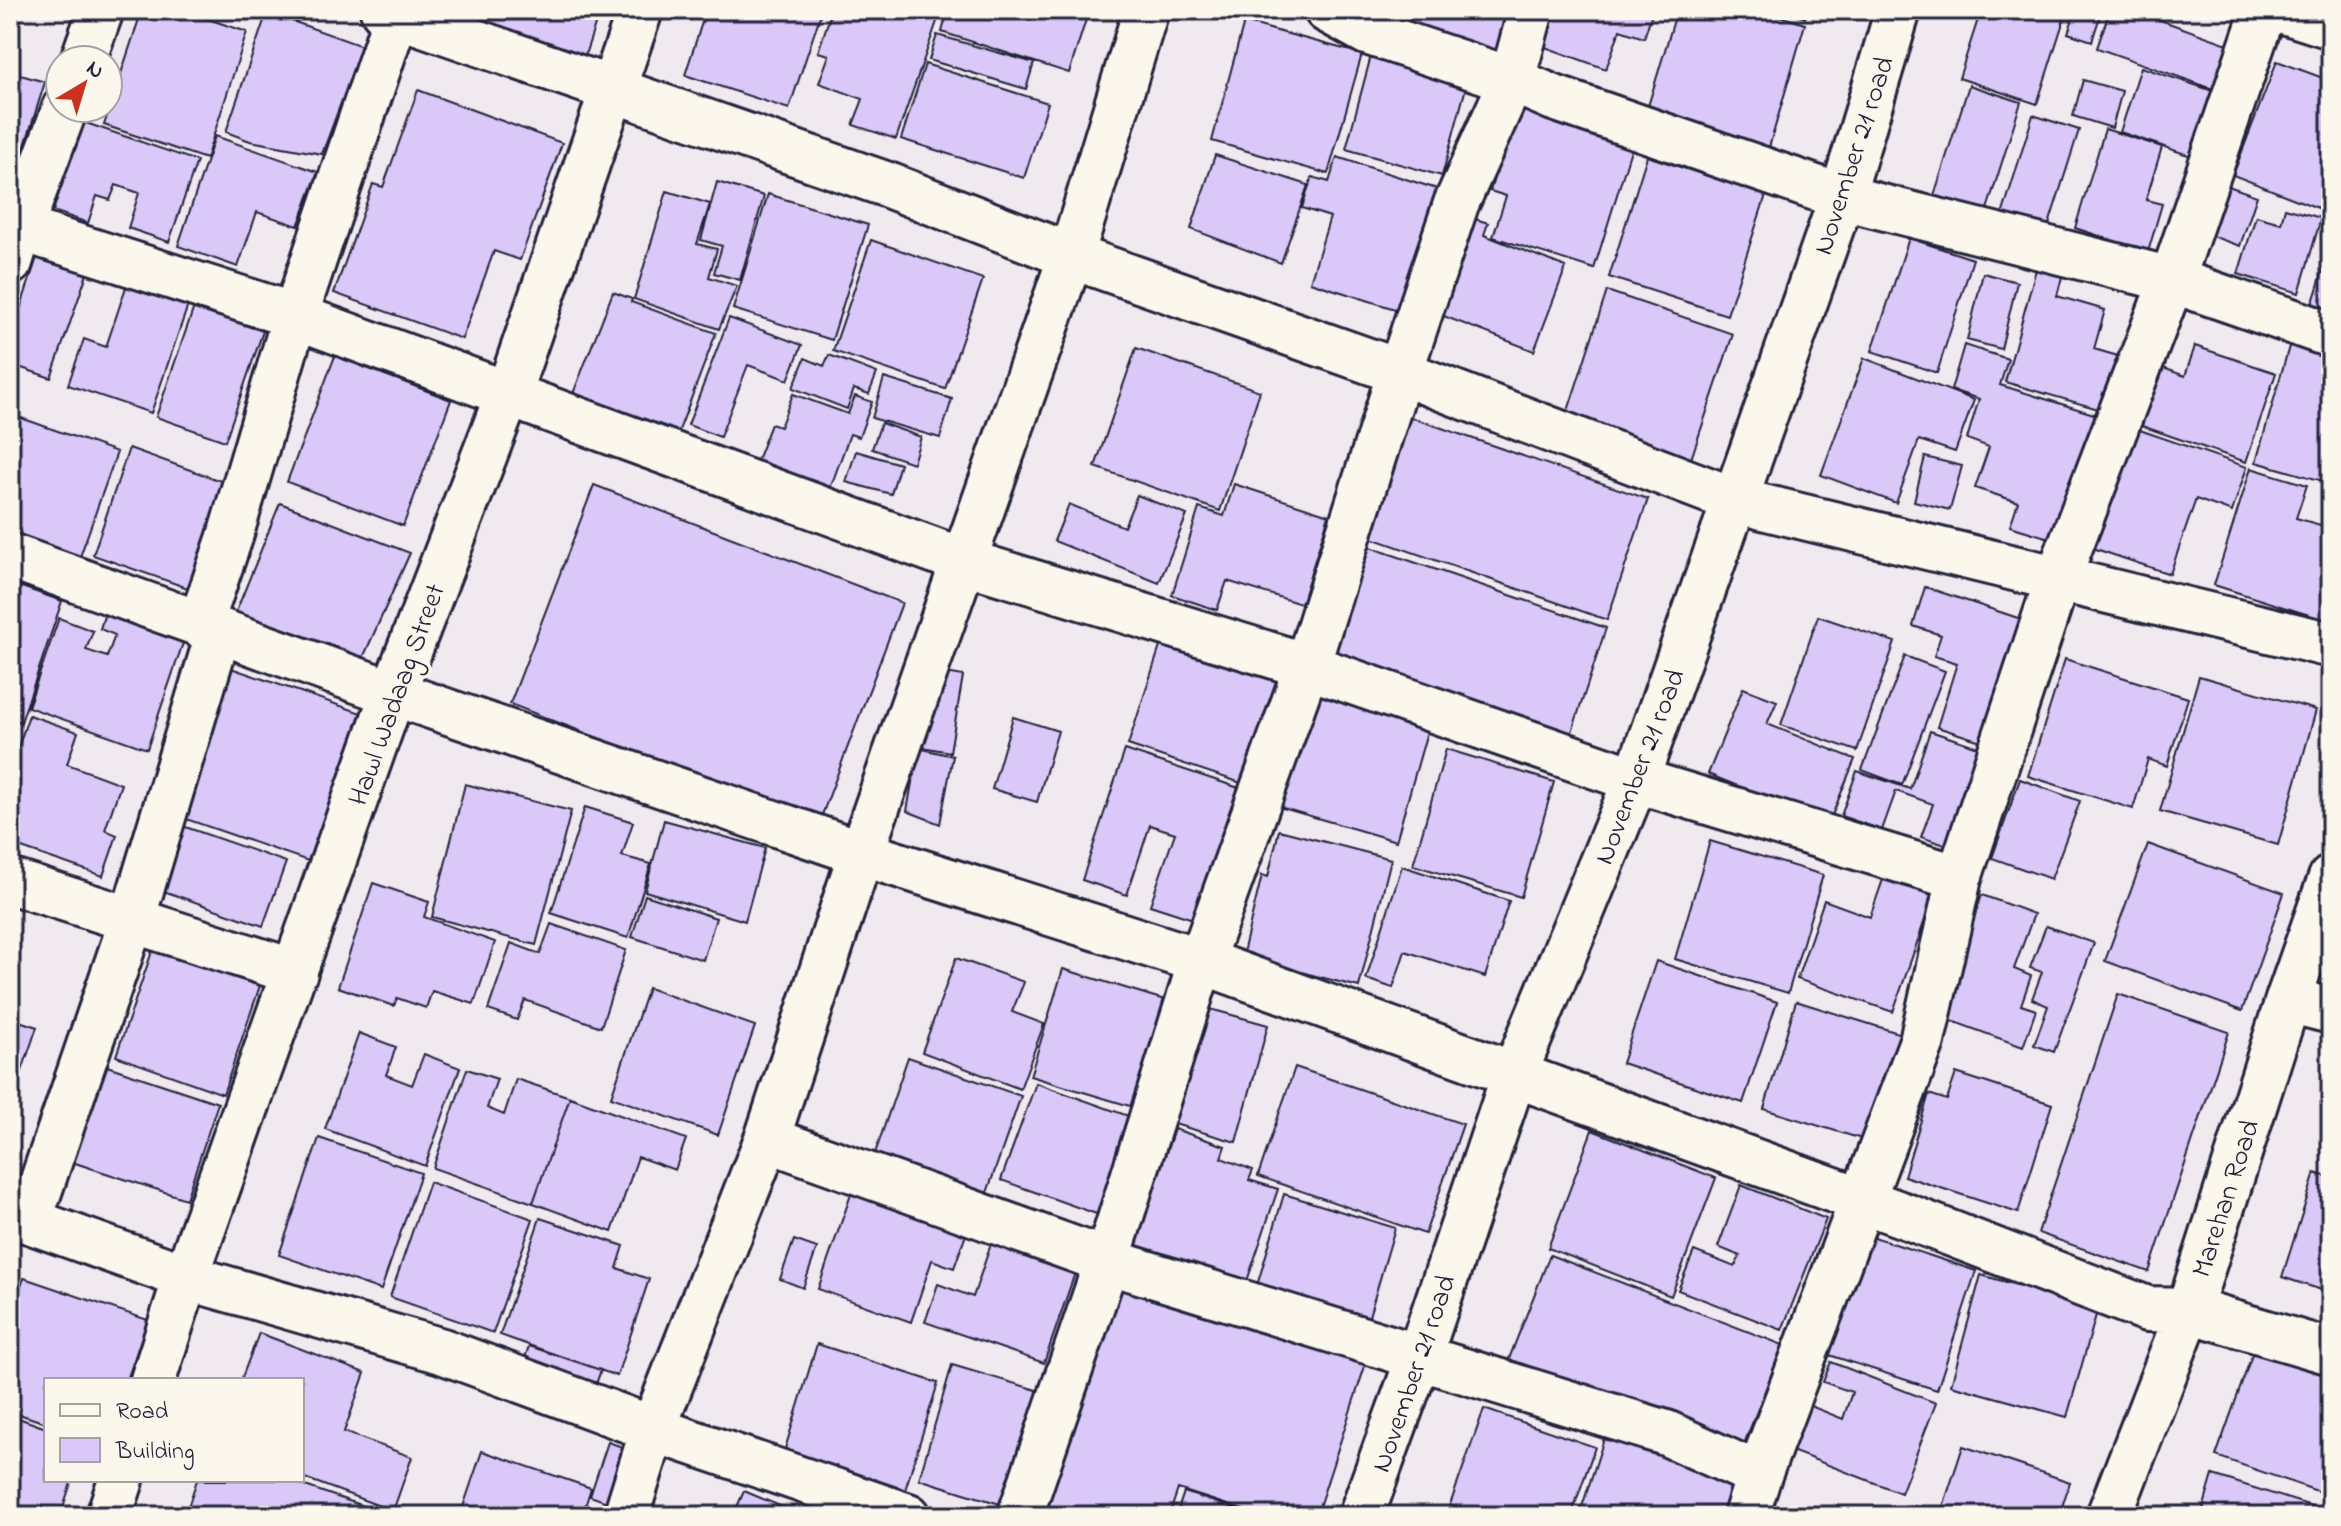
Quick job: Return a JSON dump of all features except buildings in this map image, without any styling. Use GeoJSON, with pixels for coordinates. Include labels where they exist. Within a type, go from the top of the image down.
{"type":"FeatureCollection","features":[{"type":"Feature","properties":{"kind":"street"},"geometry":{"type":"LineString","coordinates":[[89,44],[101,10]]}},
{"type":"Feature","properties":{"kind":"street","name":"Hawl Wadaag Street"},"geometry":{"type":"LineString","coordinates":[[154,1378],[186,1277],[393,693],[508,394],[640,10]]}},
{"type":"Feature","properties":{"kind":"street"},"geometry":{"type":"LineString","coordinates":[[626,1516],[653,1429],[767,1139],[861,853],[1071,256],[1146,10]]}},
{"type":"Feature","properties":{"kind":"street"},"geometry":{"type":"LineString","coordinates":[[1327,10],[1367,32],[1842,197],[2172,280],[2331,335]]}},
{"type":"Feature","properties":{"kind":"street"},"geometry":{"type":"LineString","coordinates":[[1020,1516],[1107,1261],[1201,961],[1307,666],[1456,204],[1512,80],[1531,10]]}},
{"type":"Feature","properties":{"kind":"street","name":"November 21 road"},"geometry":{"type":"LineString","coordinates":[[1361,1516],[1419,1357],[1514,1075],[1636,780],[1842,197],[1898,10]]}},
{"type":"Feature","properties":{"kind":"street"},"geometry":{"type":"LineString","coordinates":[[1746,1516],[1922,1041],[1959,878],[2058,578],[2172,280],[2264,10]]}},
{"type":"Feature","properties":{"kind":"street"},"geometry":{"type":"LineString","coordinates":[[2281,10],[2331,26]]}},
{"type":"Feature","properties":{"kind":"street"},"geometry":{"type":"LineString","coordinates":[[908,1516],[653,1429],[442,1351],[186,1277],[20,1217],[132,920],[210,628],[229,540],[295,316],[392,11],[888,185],[1071,256],[1400,372],[1734,500],[2331,645]]}},
{"type":"Feature","properties":{"kind":"street"},"geometry":{"type":"LineString","coordinates":[[59,124],[13,238],[295,316],[963,561],[1307,666],[1636,780],[1959,878]]}},
{"type":"Feature","properties":{"kind":"street"},"geometry":{"type":"LineString","coordinates":[[10,556],[393,693],[861,853],[1201,961],[1863,1201],[2147,1309],[2189,1310],[2331,1352]]}},
{"type":"Feature","properties":{"kind":"street","name":"Marehan Road"},"geometry":{"type":"LineString","coordinates":[[2109,1516],[2189,1310],[2288,1000],[2331,878]]}},
{"type":"Feature","properties":{"kind":"street"},"geometry":{"type":"LineString","coordinates":[[10,881],[295,972]]}},
{"type":"Feature","properties":{"kind":"street"},"geometry":{"type":"LineString","coordinates":[[2288,1000],[2331,1011]]}},
{"type":"Feature","properties":{"kind":"street"},"geometry":{"type":"LineString","coordinates":[[767,1139],[1107,1261],[1666,1433],[1759,1475]]}},
{"type":"Feature","properties":{"kind":"street"},"geometry":{"type":"LineString","coordinates":[[109,1516],[120,1482]]}}]}
